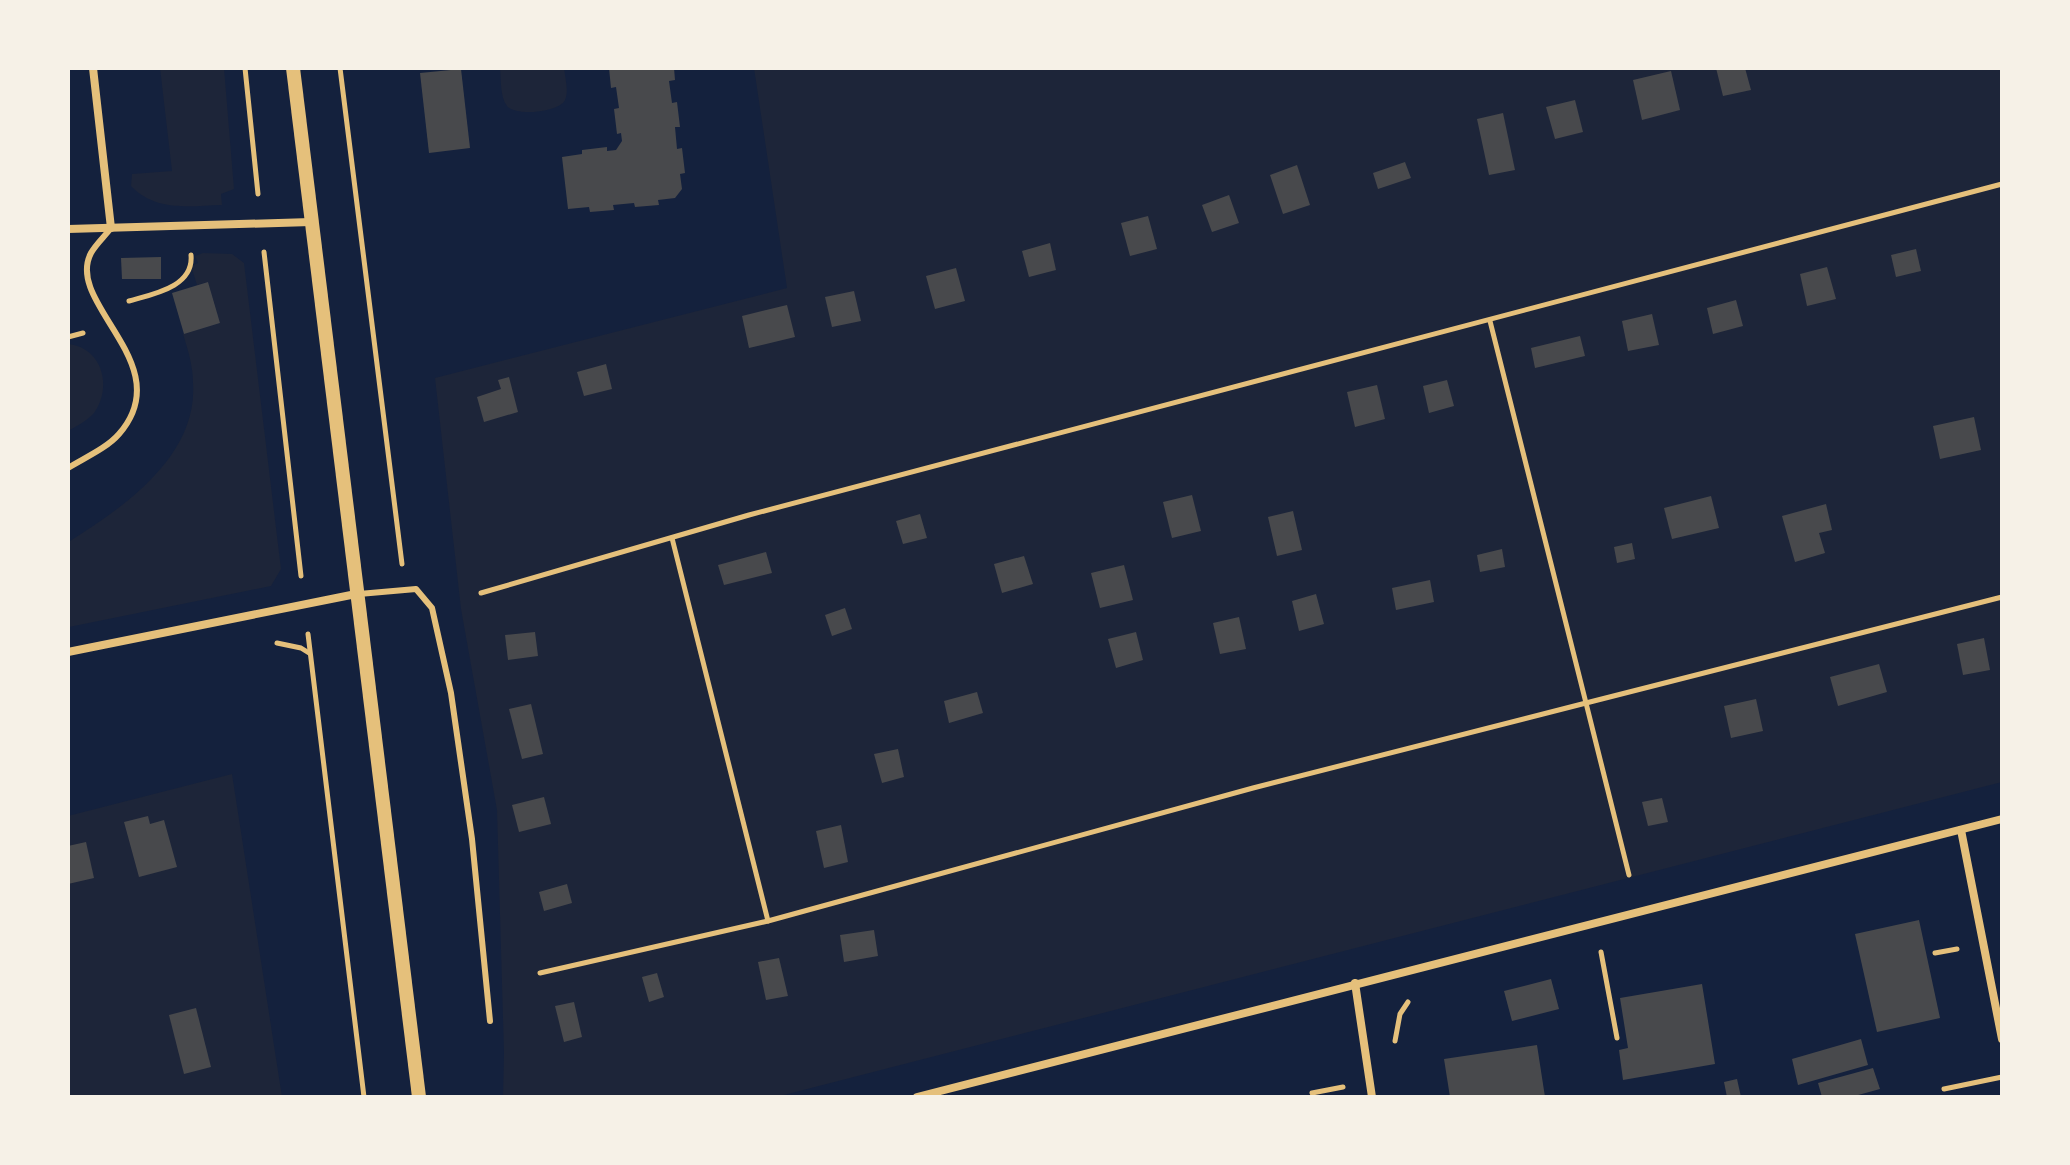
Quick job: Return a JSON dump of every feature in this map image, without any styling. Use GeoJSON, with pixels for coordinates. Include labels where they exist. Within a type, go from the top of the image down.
{"type":"FeatureCollection","features":[{"type":"Feature","properties":{"kind":"street"},"geometry":{"type":"LineString","coordinates":[[93,68],[111,228]]}},
{"type":"Feature","properties":{"kind":"street"},"geometry":{"type":"LineString","coordinates":[[293,68],[419,1097]]}},
{"type":"Feature","properties":{"kind":"street"},"geometry":{"type":"LineString","coordinates":[[68,229],[311,222]]}},
{"type":"Feature","properties":{"kind":"street"},"geometry":{"type":"LineString","coordinates":[[68,652],[356,594]]}},
{"type":"Feature","properties":{"kind":"street"},"geometry":{"type":"LineString","coordinates":[[917,1097],[2002,819]]}},
{"type":"Feature","properties":{"kind":"street"},"geometry":{"type":"LineString","coordinates":[[1961,830],[2002,1039]]}},
{"type":"Feature","properties":{"kind":"street"},"geometry":{"type":"LineString","coordinates":[[1355,983],[1372,1097]]}},
{"type":"Feature","properties":{"kind":"lane"},"geometry":{"type":"LineString","coordinates":[[68,468],[119,435],[138,404],[137,372],[88,282],[90,254],[111,228]]}},
{"type":"Feature","properties":{"kind":"lane"},"geometry":{"type":"LineString","coordinates":[[356,594],[416,589],[432,608],[451,693],[472,839],[490,1021]]}},
{"type":"Feature","properties":{"kind":"path"},"geometry":{"type":"LineString","coordinates":[[340,68],[406,589]]}},
{"type":"Feature","properties":{"kind":"path"},"geometry":{"type":"LineString","coordinates":[[481,593],[672,537],[2002,184]]}},
{"type":"Feature","properties":{"kind":"path"},"geometry":{"type":"LineString","coordinates":[[109,322],[126,303],[172,288],[192,262],[192,253],[198,250]]}},
{"type":"Feature","properties":{"kind":"path"},"geometry":{"type":"LineString","coordinates":[[251,251],[264,251]]}},
{"type":"Feature","properties":{"kind":"path"},"geometry":{"type":"LineString","coordinates":[[68,337],[89,332],[82,321]]}},
{"type":"Feature","properties":{"kind":"path"},"geometry":{"type":"LineString","coordinates":[[1490,321],[1629,875]]}},
{"type":"Feature","properties":{"kind":"path"},"geometry":{"type":"LineString","coordinates":[[672,537],[768,921]]}},
{"type":"Feature","properties":{"kind":"path"},"geometry":{"type":"LineString","coordinates":[[540,973],[768,921],[1253,788],[2002,597]]}},
{"type":"Feature","properties":{"kind":"path"},"geometry":{"type":"LineString","coordinates":[[1600,945],[1617,1038]]}},
{"type":"Feature","properties":{"kind":"path"},"geometry":{"type":"LineString","coordinates":[[1944,1089],[2002,1077]]}},
{"type":"Feature","properties":{"kind":"shaded area"},"geometry":{"type":"Polygon","coordinates":[[[160,68],[224,68],[234,189],[221,194],[222,205],[162,204],[131,186],[132,174],[172,171],[160,68]]]}},
{"type":"Feature","properties":{"kind":"shaded area"},"geometry":{"type":"Polygon","coordinates":[[[500,68],[564,68],[565,100],[547,110],[528,112],[512,109],[503,98],[500,68]]]}},
{"type":"Feature","properties":{"kind":"shaded area"},"geometry":{"type":"Polygon","coordinates":[[[754,68],[2002,68],[2002,782],[776,1097],[503,1097],[497,810],[461,609],[435,378],[787,288],[754,68]]]}},
{"type":"Feature","properties":{"kind":"shaded area"},"geometry":{"type":"Polygon","coordinates":[[[203,253],[232,254],[244,263],[281,569],[271,586],[69,627],[68,539],[70,541],[113,512],[154,477],[183,434],[191,409],[193,383],[183,334],[220,323],[208,282],[197,285],[191,266],[198,263],[195,256],[203,253]]]}},
{"type":"Feature","properties":{"kind":"shaded area"},"geometry":{"type":"Polygon","coordinates":[[[69,344],[90,353],[96,361],[101,370],[103,392],[94,413],[68,431],[69,344]]]}},
{"type":"Feature","properties":{"kind":"shaded area"},"geometry":{"type":"Polygon","coordinates":[[[232,774],[282,1097],[68,1097],[68,816],[232,774]]]}},
{"type":"Feature","properties":{"kind":"building"},"geometry":{"type":"Polygon","coordinates":[[[609,68],[674,68],[675,80],[669,81],[672,103],[677,102],[680,127],[675,127],[677,149],[682,148],[685,173],[680,174],[682,189],[675,198],[658,200],[659,205],[613,205],[614,210],[590,212],[589,207],[568,209],[562,157],[582,154],[582,150],[607,147],[607,151],[616,150],[622,141],[621,133],[617,134],[614,109],[619,108],[616,87],[611,88],[609,68]]]}},
{"type":"Feature","properties":{"kind":"building"},"geometry":{"type":"Polygon","coordinates":[[[1716,68],[1745,68],[1751,90],[1723,96],[1716,68]]]}},
{"type":"Feature","properties":{"kind":"building"},"geometry":{"type":"Polygon","coordinates":[[[461,69],[470,148],[429,153],[420,73],[461,69]]]}},
{"type":"Feature","properties":{"kind":"building"},"geometry":{"type":"Polygon","coordinates":[[[1671,71],[1680,110],[1642,120],[1633,80],[1671,71]]]}},
{"type":"Feature","properties":{"kind":"building"},"geometry":{"type":"Polygon","coordinates":[[[1575,100],[1583,132],[1555,139],[1546,107],[1575,100]]]}},
{"type":"Feature","properties":{"kind":"building"},"geometry":{"type":"Polygon","coordinates":[[[1503,113],[1515,170],[1489,175],[1477,119],[1503,113]]]}},
{"type":"Feature","properties":{"kind":"building"},"geometry":{"type":"Polygon","coordinates":[[[1405,162],[1411,178],[1378,189],[1373,173],[1405,162]]]}},
{"type":"Feature","properties":{"kind":"building"},"geometry":{"type":"Polygon","coordinates":[[[1297,165],[1310,205],[1283,214],[1270,175],[1297,165]]]}},
{"type":"Feature","properties":{"kind":"building"},"geometry":{"type":"Polygon","coordinates":[[[1229,195],[1239,223],[1212,232],[1202,205],[1229,195]]]}},
{"type":"Feature","properties":{"kind":"building"},"geometry":{"type":"Polygon","coordinates":[[[1148,216],[1157,249],[1130,256],[1121,223],[1148,216]]]}},
{"type":"Feature","properties":{"kind":"building"},"geometry":{"type":"Polygon","coordinates":[[[1050,243],[1056,270],[1029,277],[1022,251],[1050,243]]]}},
{"type":"Feature","properties":{"kind":"building"},"geometry":{"type":"Polygon","coordinates":[[[1916,249],[1921,271],[1896,277],[1891,255],[1916,249]]]}},
{"type":"Feature","properties":{"kind":"building"},"geometry":{"type":"Polygon","coordinates":[[[161,257],[161,279],[122,279],[121,258],[161,257]]]}},
{"type":"Feature","properties":{"kind":"building"},"geometry":{"type":"Polygon","coordinates":[[[1827,267],[1836,299],[1807,306],[1800,274],[1827,267]]]}},
{"type":"Feature","properties":{"kind":"building"},"geometry":{"type":"Polygon","coordinates":[[[956,268],[965,301],[935,309],[926,276],[956,268]]]}},
{"type":"Feature","properties":{"kind":"building"},"geometry":{"type":"Polygon","coordinates":[[[208,282],[220,323],[184,334],[172,293],[208,282]]]}},
{"type":"Feature","properties":{"kind":"building"},"geometry":{"type":"Polygon","coordinates":[[[854,291],[861,321],[832,327],[825,297],[854,291]]]}},
{"type":"Feature","properties":{"kind":"building"},"geometry":{"type":"Polygon","coordinates":[[[1736,300],[1743,326],[1713,334],[1707,308],[1736,300]]]}},
{"type":"Feature","properties":{"kind":"building"},"geometry":{"type":"Polygon","coordinates":[[[787,305],[795,337],[749,348],[742,316],[787,305]]]}},
{"type":"Feature","properties":{"kind":"building"},"geometry":{"type":"Polygon","coordinates":[[[1652,314],[1659,345],[1628,351],[1622,321],[1652,314]]]}},
{"type":"Feature","properties":{"kind":"building"},"geometry":{"type":"Polygon","coordinates":[[[1580,336],[1585,356],[1535,368],[1531,348],[1580,336]]]}},
{"type":"Feature","properties":{"kind":"building"},"geometry":{"type":"Polygon","coordinates":[[[606,364],[612,389],[584,396],[577,372],[606,364]]]}},
{"type":"Feature","properties":{"kind":"building"},"geometry":{"type":"Polygon","coordinates":[[[509,377],[518,412],[484,422],[477,397],[501,389],[498,380],[509,377]]]}},
{"type":"Feature","properties":{"kind":"building"},"geometry":{"type":"Polygon","coordinates":[[[1447,380],[1454,406],[1429,413],[1423,386],[1447,380]]]}},
{"type":"Feature","properties":{"kind":"building"},"geometry":{"type":"Polygon","coordinates":[[[1377,385],[1385,419],[1355,427],[1347,392],[1377,385]]]}},
{"type":"Feature","properties":{"kind":"building"},"geometry":{"type":"Polygon","coordinates":[[[1974,417],[1981,450],[1940,459],[1933,426],[1974,417]]]}},
{"type":"Feature","properties":{"kind":"building"},"geometry":{"type":"Polygon","coordinates":[[[1192,495],[1201,531],[1172,538],[1163,502],[1192,495]]]}},
{"type":"Feature","properties":{"kind":"building"},"geometry":{"type":"Polygon","coordinates":[[[1711,496],[1719,528],[1672,539],[1664,508],[1711,496]]]}},
{"type":"Feature","properties":{"kind":"building"},"geometry":{"type":"Polygon","coordinates":[[[1826,504],[1832,530],[1819,533],[1825,553],[1795,562],[1782,516],[1826,504]]]}},
{"type":"Feature","properties":{"kind":"building"},"geometry":{"type":"Polygon","coordinates":[[[1293,511],[1302,550],[1277,556],[1268,517],[1293,511]]]}},
{"type":"Feature","properties":{"kind":"building"},"geometry":{"type":"Polygon","coordinates":[[[920,514],[927,538],[903,544],[896,521],[920,514]]]}},
{"type":"Feature","properties":{"kind":"building"},"geometry":{"type":"Polygon","coordinates":[[[1632,543],[1635,559],[1617,563],[1614,547],[1632,543]]]}},
{"type":"Feature","properties":{"kind":"building"},"geometry":{"type":"Polygon","coordinates":[[[1502,549],[1505,567],[1480,572],[1477,555],[1502,549]]]}},
{"type":"Feature","properties":{"kind":"building"},"geometry":{"type":"Polygon","coordinates":[[[766,552],[772,573],[724,585],[718,565],[766,552]]]}},
{"type":"Feature","properties":{"kind":"building"},"geometry":{"type":"Polygon","coordinates":[[[1024,556],[1033,584],[1002,593],[994,564],[1024,556]]]}},
{"type":"Feature","properties":{"kind":"building"},"geometry":{"type":"Polygon","coordinates":[[[1124,565],[1133,600],[1100,608],[1091,573],[1124,565]]]}},
{"type":"Feature","properties":{"kind":"building"},"geometry":{"type":"Polygon","coordinates":[[[1430,580],[1434,602],[1396,610],[1392,588],[1430,580]]]}},
{"type":"Feature","properties":{"kind":"building"},"geometry":{"type":"Polygon","coordinates":[[[1316,594],[1324,624],[1299,631],[1292,601],[1316,594]]]}},
{"type":"Feature","properties":{"kind":"building"},"geometry":{"type":"Polygon","coordinates":[[[845,608],[852,629],[832,636],[825,615],[845,608]]]}},
{"type":"Feature","properties":{"kind":"building"},"geometry":{"type":"Polygon","coordinates":[[[1239,617],[1246,649],[1220,654],[1213,623],[1239,617]]]}},
{"type":"Feature","properties":{"kind":"building"},"geometry":{"type":"Polygon","coordinates":[[[535,632],[538,656],[508,660],[505,635],[535,632]]]}},
{"type":"Feature","properties":{"kind":"building"},"geometry":{"type":"Polygon","coordinates":[[[1136,632],[1143,660],[1116,668],[1108,639],[1136,632]]]}},
{"type":"Feature","properties":{"kind":"building"},"geometry":{"type":"Polygon","coordinates":[[[1984,638],[1990,670],[1963,675],[1957,644],[1984,638]]]}},
{"type":"Feature","properties":{"kind":"building"},"geometry":{"type":"Polygon","coordinates":[[[1879,664],[1887,692],[1838,706],[1830,677],[1879,664]]]}},
{"type":"Feature","properties":{"kind":"building"},"geometry":{"type":"Polygon","coordinates":[[[977,692],[983,713],[949,723],[944,701],[977,692]]]}},
{"type":"Feature","properties":{"kind":"building"},"geometry":{"type":"Polygon","coordinates":[[[1756,699],[1763,731],[1731,738],[1724,706],[1756,699]]]}},
{"type":"Feature","properties":{"kind":"building"},"geometry":{"type":"Polygon","coordinates":[[[531,704],[543,754],[522,759],[509,709],[531,704]]]}},
{"type":"Feature","properties":{"kind":"building"},"geometry":{"type":"Polygon","coordinates":[[[898,749],[904,777],[882,783],[874,754],[898,749]]]}},
{"type":"Feature","properties":{"kind":"building"},"geometry":{"type":"Polygon","coordinates":[[[544,797],[551,824],[519,832],[512,805],[544,797]]]}},
{"type":"Feature","properties":{"kind":"building"},"geometry":{"type":"Polygon","coordinates":[[[1662,798],[1668,822],[1648,826],[1642,802],[1662,798]]]}},
{"type":"Feature","properties":{"kind":"building"},"geometry":{"type":"Polygon","coordinates":[[[148,816],[150,824],[164,820],[177,867],[139,877],[124,822],[148,816]]]}},
{"type":"Feature","properties":{"kind":"building"},"geometry":{"type":"Polygon","coordinates":[[[841,825],[848,862],[824,868],[816,831],[841,825]]]}},
{"type":"Feature","properties":{"kind":"building"},"geometry":{"type":"Polygon","coordinates":[[[86,842],[94,878],[68,884],[68,846],[86,842]]]}},
{"type":"Feature","properties":{"kind":"building"},"geometry":{"type":"Polygon","coordinates":[[[567,884],[572,903],[544,911],[539,892],[567,884]]]}},
{"type":"Feature","properties":{"kind":"building"},"geometry":{"type":"Polygon","coordinates":[[[1919,920],[1940,1018],[1877,1032],[1855,934],[1919,920]]]}},
{"type":"Feature","properties":{"kind":"building"},"geometry":{"type":"Polygon","coordinates":[[[874,930],[878,956],[844,962],[840,935],[874,930]]]}},
{"type":"Feature","properties":{"kind":"building"},"geometry":{"type":"Polygon","coordinates":[[[779,958],[788,996],[766,1000],[758,962],[779,958]]]}},
{"type":"Feature","properties":{"kind":"building"},"geometry":{"type":"Polygon","coordinates":[[[657,973],[664,997],[649,1002],[642,977],[657,973]]]}},
{"type":"Feature","properties":{"kind":"building"},"geometry":{"type":"Polygon","coordinates":[[[1551,979],[1559,1009],[1512,1021],[1504,991],[1551,979]]]}},
{"type":"Feature","properties":{"kind":"building"},"geometry":{"type":"Polygon","coordinates":[[[1702,984],[1715,1064],[1623,1080],[1619,1050],[1628,1048],[1620,998],[1702,984]]]}},
{"type":"Feature","properties":{"kind":"building"},"geometry":{"type":"Polygon","coordinates":[[[574,1002],[582,1037],[564,1042],[555,1006],[574,1002]]]}},
{"type":"Feature","properties":{"kind":"building"},"geometry":{"type":"Polygon","coordinates":[[[196,1008],[211,1067],[184,1074],[169,1015],[196,1008]]]}},
{"type":"Feature","properties":{"kind":"building"},"geometry":{"type":"Polygon","coordinates":[[[1861,1039],[1868,1065],[1798,1085],[1792,1059],[1861,1039]]]}},
{"type":"Feature","properties":{"kind":"building"},"geometry":{"type":"Polygon","coordinates":[[[1537,1045],[1545,1097],[1450,1097],[1444,1059],[1537,1045]]]}},
{"type":"Feature","properties":{"kind":"building"},"geometry":{"type":"Polygon","coordinates":[[[1873,1068],[1880,1089],[1851,1097],[1822,1097],[1818,1083],[1873,1068]]]}},
{"type":"Feature","properties":{"kind":"building"},"geometry":{"type":"Polygon","coordinates":[[[1737,1079],[1741,1097],[1727,1097],[1724,1082],[1737,1079]]]}}]}
